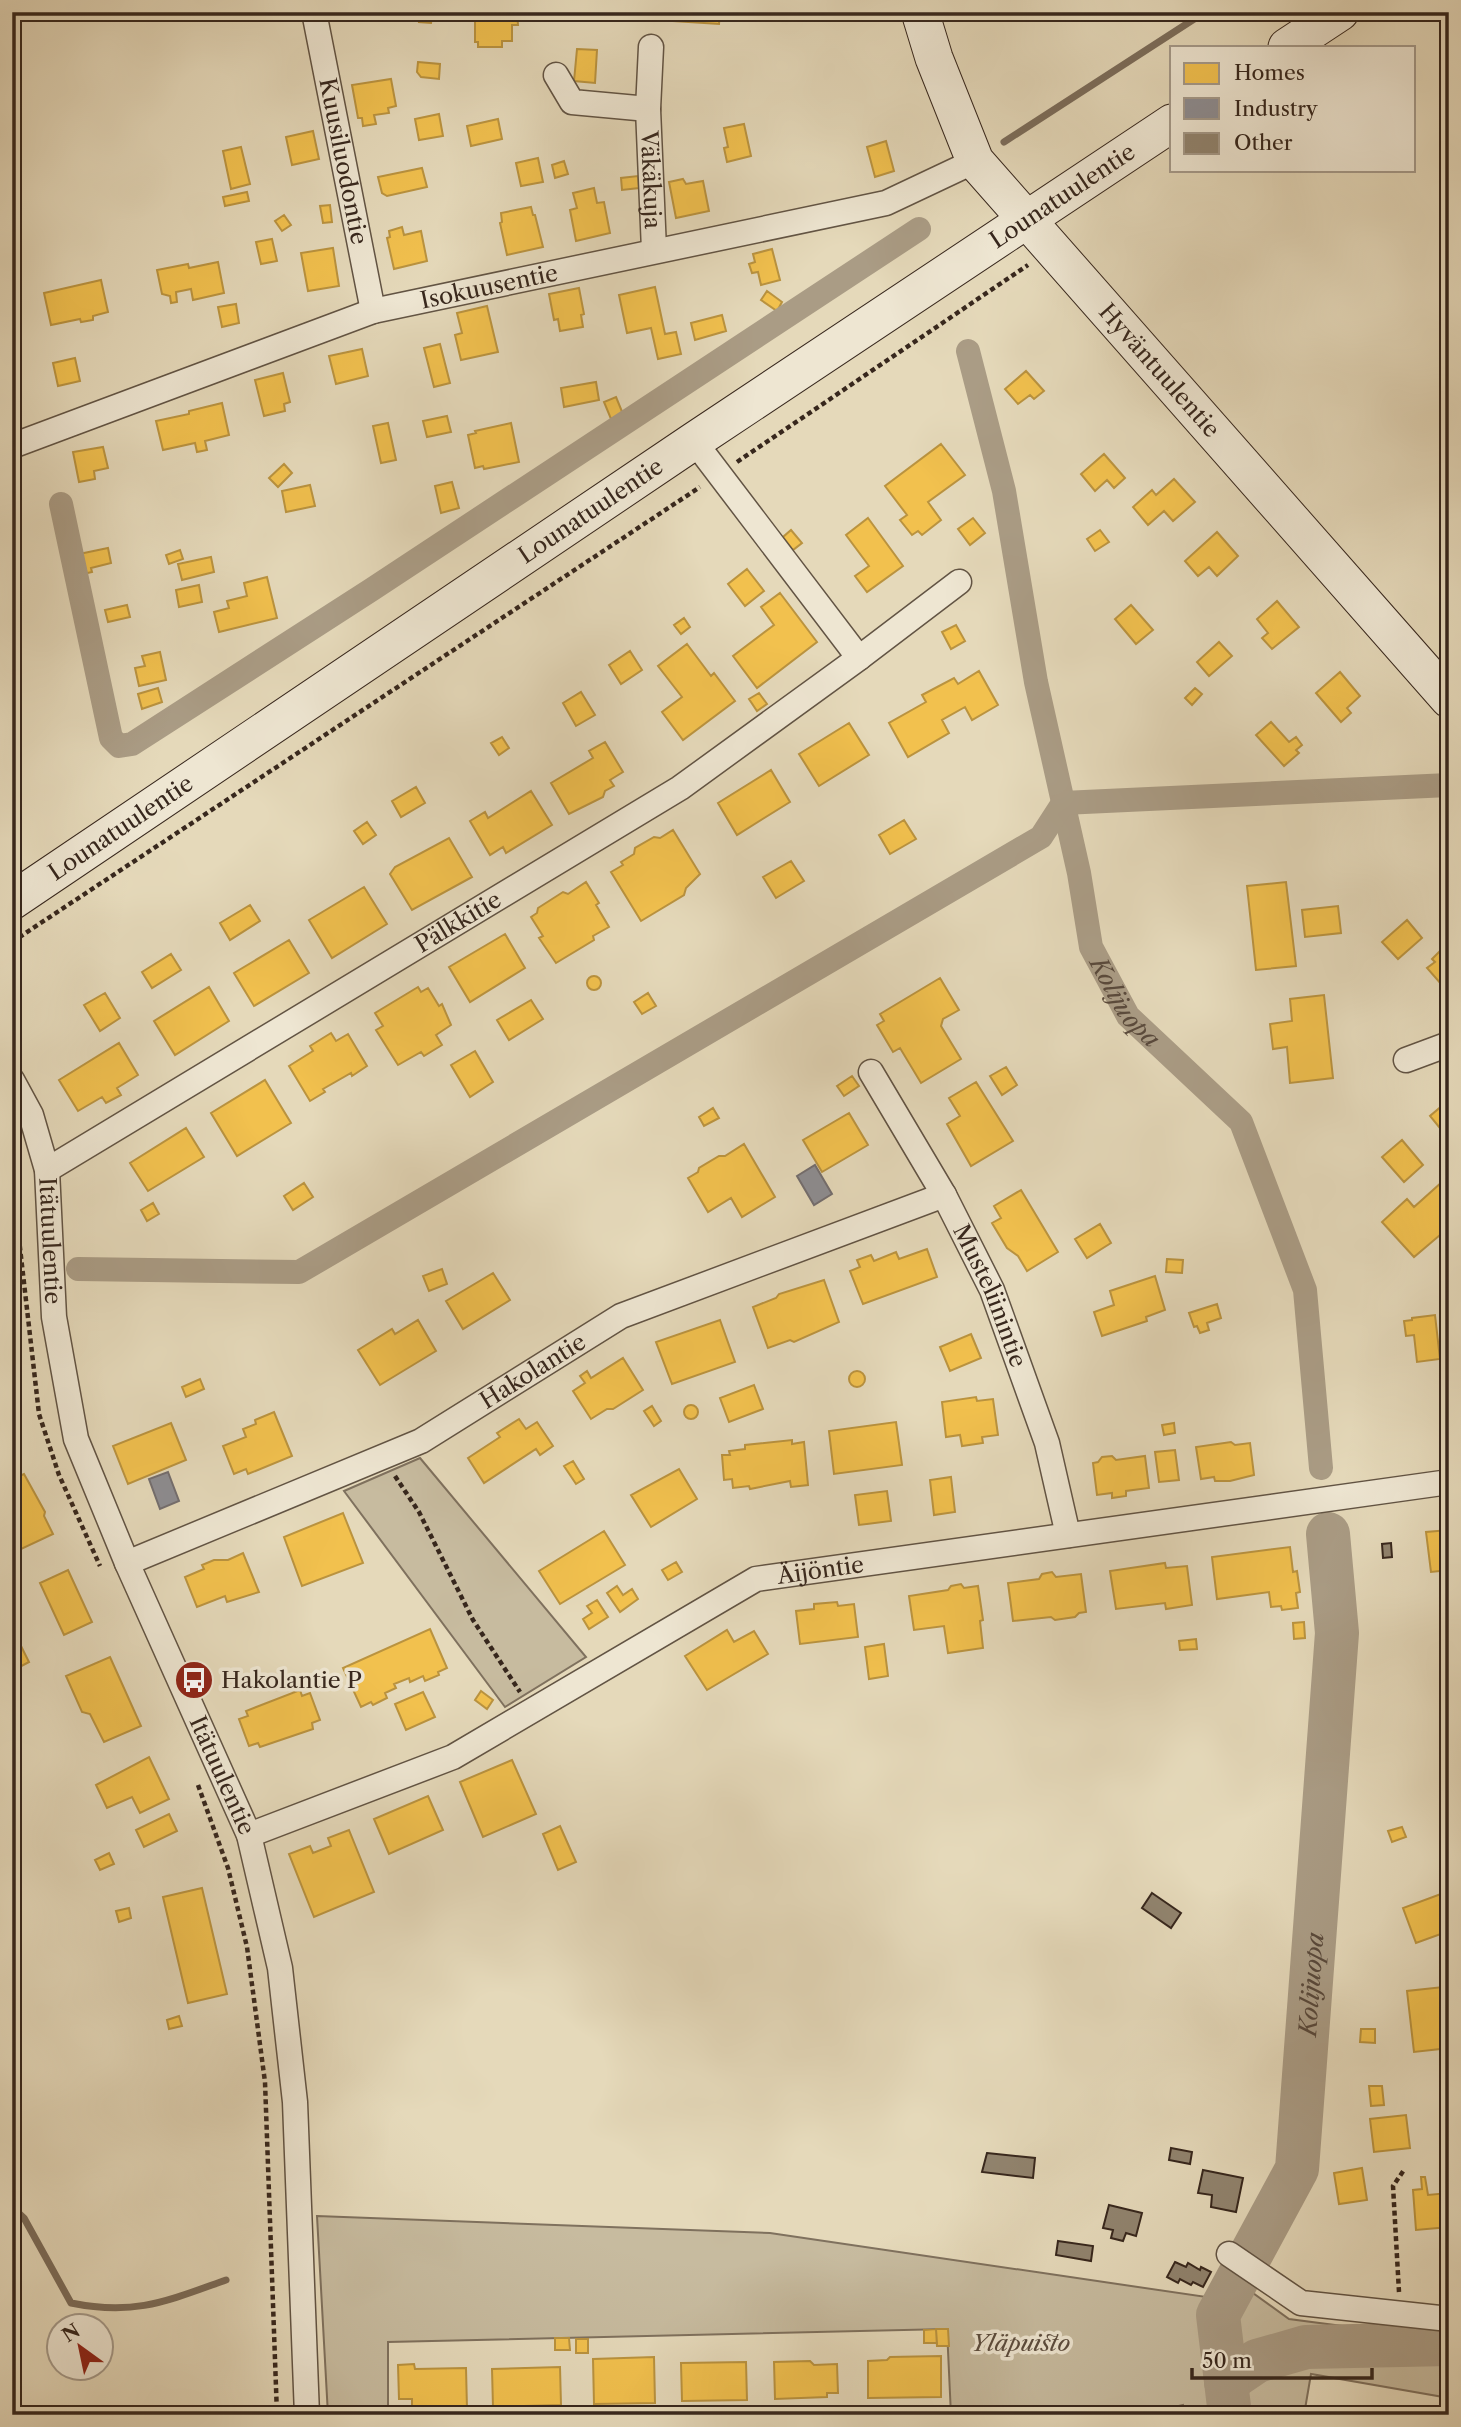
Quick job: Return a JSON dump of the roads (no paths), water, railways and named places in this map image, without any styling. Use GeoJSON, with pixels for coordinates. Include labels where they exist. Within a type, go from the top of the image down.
{"type":"FeatureCollection","features":[{"type":"Feature","properties":{"kind":"street","name":"Kuusiluodontie"},"geometry":{"type":"LineString","coordinates":[[314,12],[373,311]]}},
{"type":"Feature","properties":{"kind":"street","name":"Hyväntuulentie"},"geometry":{"type":"LineString","coordinates":[[920,12],[934,58],[975,161],[1449,699]]}},
{"type":"Feature","properties":{"kind":"street"},"geometry":{"type":"LineString","coordinates":[[1289,46],[1340,12]]}},
{"type":"Feature","properties":{"kind":"street","name":"Väkäkuja"},"geometry":{"type":"LineString","coordinates":[[651,47],[648,108],[654,250]]}},
{"type":"Feature","properties":{"kind":"street","name":"Väkäkuja"},"geometry":{"type":"LineString","coordinates":[[556,75],[572,102],[648,108]]}},
{"type":"Feature","properties":{"kind":"street","name":"Lounatuulentie"},"geometry":{"type":"LineString","coordinates":[[12,901],[694,441],[1170,124]]}},
{"type":"Feature","properties":{"kind":"street","name":"Isokuusentie"},"geometry":{"type":"LineString","coordinates":[[12,446],[373,311],[886,203],[975,161]]}},
{"type":"Feature","properties":{"kind":"street"},"geometry":{"type":"LineString","coordinates":[[694,441],[859,658]]}},
{"type":"Feature","properties":{"kind":"street","name":"Pälkkitie"},"geometry":{"type":"LineString","coordinates":[[47,1170],[680,788],[959,582]]}},
{"type":"Feature","properties":{"kind":"street"},"geometry":{"type":"LineString","coordinates":[[1406,1060],[1449,1044]]}},
{"type":"Feature","properties":{"kind":"street","name":"Musteliinintie"},"geometry":{"type":"LineString","coordinates":[[871,1072],[944,1195],[997,1303],[1047,1443],[1068,1535]]}},
{"type":"Feature","properties":{"kind":"street","name":"Itätuulentie"},"geometry":{"type":"LineString","coordinates":[[12,1080],[31,1115],[47,1170],[54,1317],[76,1439],[127,1563],[249,1835],[280,1968],[295,2102],[307,2415]]}},
{"type":"Feature","properties":{"kind":"street","name":"Hakolantie"},"geometry":{"type":"LineString","coordinates":[[127,1563],[421,1441],[621,1316],[944,1195]]}},
{"type":"Feature","properties":{"kind":"street","name":"Äijöntie"},"geometry":{"type":"LineString","coordinates":[[249,1835],[453,1757],[756,1579],[1449,1482]]}},
{"type":"Feature","properties":{"kind":"street"},"geometry":{"type":"LineString","coordinates":[[1229,2255],[1301,2303],[1449,2319]]}},
{"type":"Feature","properties":{"kind":"waterway"},"geometry":{"type":"LineString","coordinates":[[1004,142],[1205,12]]}},
{"type":"Feature","properties":{"kind":"waterway"},"geometry":{"type":"LineString","coordinates":[[61,504],[111,738],[119,746],[132,744],[919,229]]}},
{"type":"Feature","properties":{"kind":"waterway","name":"Kolijuopa"},"geometry":{"type":"LineString","coordinates":[[968,351],[1004,491],[1036,682],[1079,873],[1091,947],[1128,1016],[1241,1122],[1305,1290],[1321,1468]]}},
{"type":"Feature","properties":{"kind":"waterway"},"geometry":{"type":"LineString","coordinates":[[78,1269],[299,1272],[1041,837],[1063,803],[1449,785]]}},
{"type":"Feature","properties":{"kind":"waterway","name":"Kolijuopa"},"geometry":{"type":"LineString","coordinates":[[1230,2415],[1218,2315],[1297,2169],[1337,1633],[1328,1534]]}},
{"type":"Feature","properties":{"kind":"waterway"},"geometry":{"type":"LineString","coordinates":[[12,2207],[24,2218],[71,2303],[94,2307],[133,2307],[168,2300],[226,2280]]}},
{"type":"Feature","properties":{"kind":"waterway"},"geometry":{"type":"LineString","coordinates":[[1226,2382],[1257,2361],[1306,2347],[1449,2344]]}},
{"type":"Feature","properties":{"kind":"place","name":"Hakolantie P"},"geometry":{"type":"Point","coordinates":[194,1680]}},
{"type":"Feature","properties":{"kind":"park label","name":"Yläpuisto"},"geometry":{"type":"Point","coordinates":[1021,2343]}}]}
